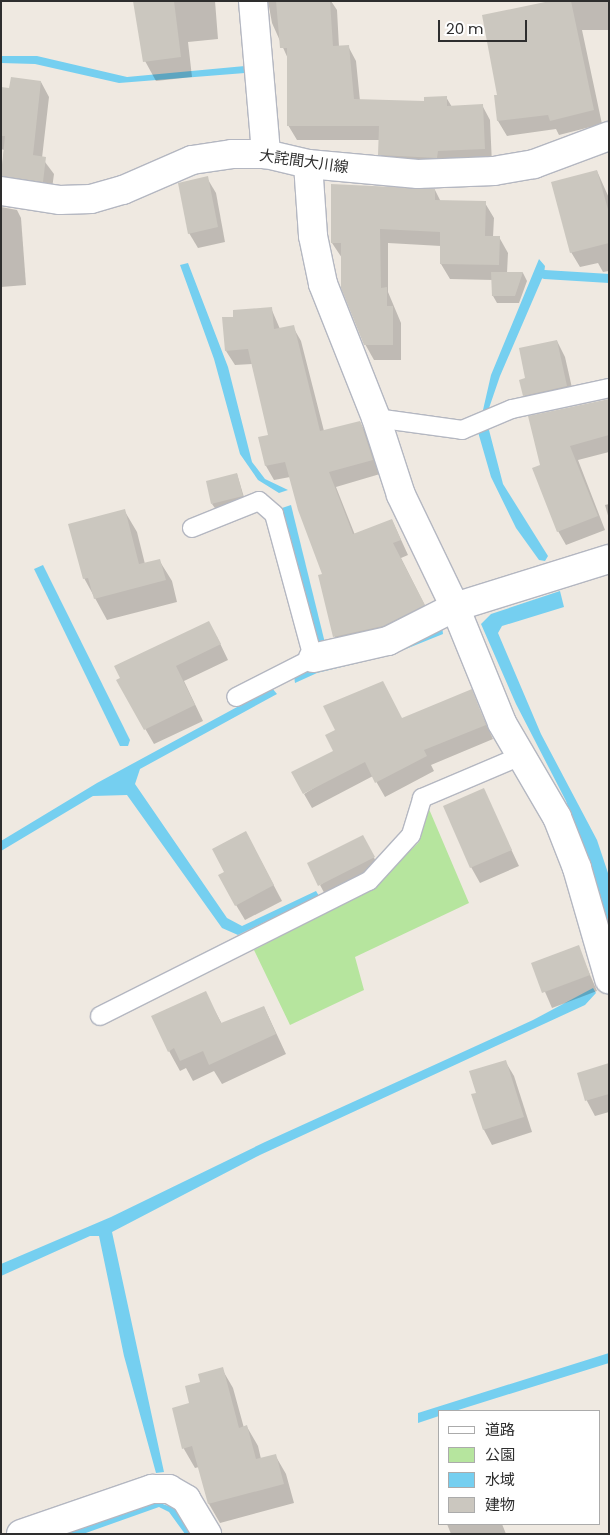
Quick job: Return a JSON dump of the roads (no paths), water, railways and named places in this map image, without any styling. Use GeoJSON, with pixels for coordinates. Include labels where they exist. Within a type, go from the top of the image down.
{"type":"FeatureCollection","features":[{"type":"Feature","properties":{"kind":"street"},"geometry":{"type":"LineString","coordinates":[[253,1],[266,154]]}},
{"type":"Feature","properties":{"kind":"street","name":"大詫間大川線"},"geometry":{"type":"LineString","coordinates":[[1,191],[60,200],[91,199],[123,190],[192,160],[266,154],[308,164],[418,174],[494,171],[534,164],[609,136]]}},
{"type":"Feature","properties":{"kind":"street"},"geometry":{"type":"LineString","coordinates":[[308,164],[313,236],[322,284],[376,418],[401,494],[455,607],[502,723],[556,817],[577,868],[609,979]]}},
{"type":"Feature","properties":{"kind":"street"},"geometry":{"type":"LineString","coordinates":[[313,658],[388,641],[455,607],[609,559]]}},
{"type":"Feature","properties":{"kind":"street"},"geometry":{"type":"LineString","coordinates":[[21,1534],[152,1489],[169,1489],[186,1499],[207,1534]]}},
{"type":"Feature","properties":{"kind":"lane"},"geometry":{"type":"LineString","coordinates":[[376,418],[462,430],[512,408],[609,388]]}},
{"type":"Feature","properties":{"kind":"lane"},"geometry":{"type":"LineString","coordinates":[[192,528],[259,501],[274,514],[313,658],[236,697]]}},
{"type":"Feature","properties":{"kind":"lane"},"geometry":{"type":"LineString","coordinates":[[100,1016],[369,881],[410,835],[422,798],[521,756]]}},
{"type":"Feature","properties":{"kind":"water"},"geometry":{"type":"Polygon","coordinates":[[[1,56],[37,56],[127,77],[245,66],[245,73],[119,83],[35,64],[1,63],[1,56]]]}},
{"type":"Feature","properties":{"kind":"water"},"geometry":{"type":"Polygon","coordinates":[[[539,259],[545,266],[544,274],[500,376],[487,414],[483,410],[491,375],[539,259]]]}},
{"type":"Feature","properties":{"kind":"water"},"geometry":{"type":"Polygon","coordinates":[[[188,263],[228,367],[252,462],[265,479],[288,490],[279,493],[258,480],[240,454],[214,359],[180,265],[188,263]]]}},
{"type":"Feature","properties":{"kind":"water"},"geometry":{"type":"Polygon","coordinates":[[[485,428],[489,430],[503,484],[548,556],[545,561],[539,560],[516,528],[491,477],[478,432],[485,428]]]}},
{"type":"Feature","properties":{"kind":"water"},"geometry":{"type":"Polygon","coordinates":[[[291,505],[325,643],[318,644],[282,508],[291,505]]]}},
{"type":"Feature","properties":{"kind":"water"},"geometry":{"type":"Polygon","coordinates":[[[43,565],[130,740],[128,746],[120,746],[34,569],[43,565]]]}},
{"type":"Feature","properties":{"kind":"water"},"geometry":{"type":"Polygon","coordinates":[[[560,591],[564,607],[502,626],[498,633],[541,734],[597,840],[609,876],[609,924],[566,801],[516,704],[481,624],[491,614],[560,591]]]}},
{"type":"Feature","properties":{"kind":"water"},"geometry":{"type":"Polygon","coordinates":[[[442,626],[443,634],[391,655],[317,673],[295,683],[294,676],[313,668],[442,626]]]}},
{"type":"Feature","properties":{"kind":"water"},"geometry":{"type":"Polygon","coordinates":[[[272,688],[277,694],[140,769],[135,784],[227,918],[242,926],[316,891],[319,896],[238,935],[222,928],[127,795],[93,796],[1,851],[1,841],[97,783],[272,688]]]}},
{"type":"Feature","properties":{"kind":"water"},"geometry":{"type":"Polygon","coordinates":[[[593,988],[596,993],[585,1005],[260,1155],[112,1232],[164,1472],[156,1473],[124,1356],[99,1236],[90,1236],[1,1276],[1,1264],[111,1217],[265,1142],[533,1020],[593,988]]]}},
{"type":"Feature","properties":{"kind":"water"},"geometry":{"type":"Polygon","coordinates":[[[609,1353],[609,1363],[458,1410],[438,1410],[438,1416],[418,1423],[418,1413],[609,1353]]]}},
{"type":"Feature","properties":{"kind":"water"},"geometry":{"type":"Polygon","coordinates":[[[154,1501],[180,1510],[193,1534],[185,1534],[169,1512],[159,1507],[83,1534],[60,1534],[154,1501]]]}},
{"type":"Feature","properties":{"kind":"waterway"},"geometry":{"type":"LineString","coordinates":[[544,274],[609,278]]}}]}
